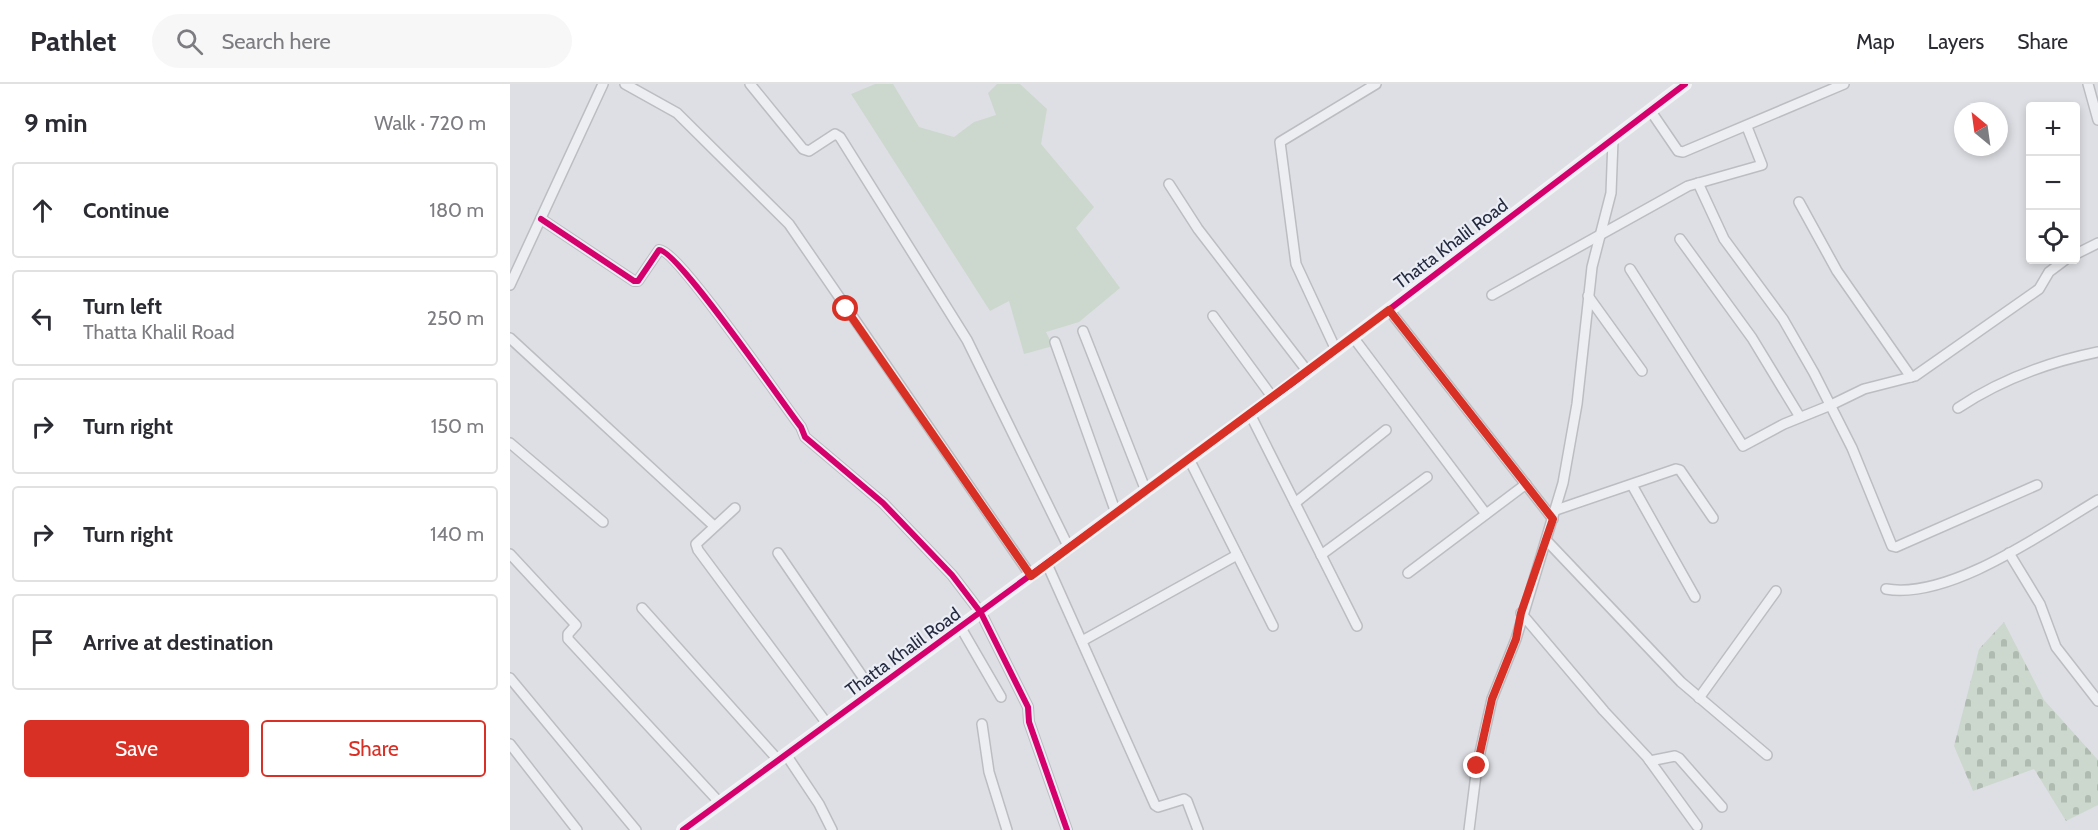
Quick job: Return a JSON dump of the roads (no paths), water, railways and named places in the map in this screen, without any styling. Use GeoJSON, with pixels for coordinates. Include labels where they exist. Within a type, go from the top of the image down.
{"type":"FeatureCollection","features":[{"type":"Feature","properties":{"kind":"street"},"geometry":{"type":"LineString","coordinates":[[511,279],[603,84]]}},
{"type":"Feature","properties":{"kind":"street"},"geometry":{"type":"LineString","coordinates":[[625,84],[677,112],[789,224],[1031,576]]}},
{"type":"Feature","properties":{"kind":"street"},"geometry":{"type":"LineString","coordinates":[[750,84],[803,148],[809,151],[835,134],[840,137],[967,340],[1069,548]]}},
{"type":"Feature","properties":{"kind":"street"},"geometry":{"type":"LineString","coordinates":[[1336,350],[1296,264],[1280,142],[1376,84]]}},
{"type":"Feature","properties":{"kind":"street","name":"Thatta Khalil Road"},"geometry":{"type":"LineString","coordinates":[[683,830],[783,759],[1308,372],[1685,84]]}},
{"type":"Feature","properties":{"kind":"street"},"geometry":{"type":"LineString","coordinates":[[1650,110],[1678,151],[1683,152],[1747,127],[1844,84]]}},
{"type":"Feature","properties":{"kind":"street"},"geometry":{"type":"LineString","coordinates":[[2088,84],[2098,120]]}},
{"type":"Feature","properties":{"kind":"street"},"geometry":{"type":"LineString","coordinates":[[1492,295],[1688,186],[1762,165],[1747,127]]}},
{"type":"Feature","properties":{"kind":"street"},"geometry":{"type":"LineString","coordinates":[[1469,830],[1477,766],[1492,699],[1516,639],[1521,613],[1554,515],[1577,404],[1592,267],[1611,193],[1613,140]]}},
{"type":"Feature","properties":{"kind":"street"},"geometry":{"type":"LineString","coordinates":[[1698,183],[1724,240],[1790,330],[1831,405],[1852,448],[1892,546],[1896,547],[2037,485]]}},
{"type":"Feature","properties":{"kind":"street"},"geometry":{"type":"LineString","coordinates":[[1169,184],[1198,229],[1308,372]]}},
{"type":"Feature","properties":{"kind":"street"},"geometry":{"type":"LineString","coordinates":[[1799,202],[1837,270],[1911,377]]}},
{"type":"Feature","properties":{"kind":"street"},"geometry":{"type":"LineString","coordinates":[[541,219],[634,281],[638,281],[660,250],[663,249],[670,254],[703,291],[801,427],[805,437],[883,503],[952,575],[981,613],[1028,707],[1029,722],[1067,830]]}},
{"type":"Feature","properties":{"kind":"street"},"geometry":{"type":"LineString","coordinates":[[1680,239],[1752,338],[1800,417]]}},
{"type":"Feature","properties":{"kind":"street"},"geometry":{"type":"LineString","coordinates":[[2080,252],[2098,243]]}},
{"type":"Feature","properties":{"kind":"street"},"geometry":{"type":"LineString","coordinates":[[1630,269],[1743,446],[1800,417],[1864,389],[1911,377],[2039,289],[2049,272],[2060,264]]}},
{"type":"Feature","properties":{"kind":"street"},"geometry":{"type":"LineString","coordinates":[[1588,296],[1642,371]]}},
{"type":"Feature","properties":{"kind":"street"},"geometry":{"type":"LineString","coordinates":[[1389,310],[1526,484],[1554,515]]}},
{"type":"Feature","properties":{"kind":"street"},"geometry":{"type":"LineString","coordinates":[[1213,316],[1273,398]]}},
{"type":"Feature","properties":{"kind":"street"},"geometry":{"type":"LineString","coordinates":[[1083,331],[1146,491]]}},
{"type":"Feature","properties":{"kind":"street"},"geometry":{"type":"LineString","coordinates":[[1353,337],[1486,514]]}},
{"type":"Feature","properties":{"kind":"street"},"geometry":{"type":"LineString","coordinates":[[510,338],[714,526]]}},
{"type":"Feature","properties":{"kind":"street"},"geometry":{"type":"LineString","coordinates":[[1054,342],[1116,513]]}},
{"type":"Feature","properties":{"kind":"street"},"geometry":{"type":"LineString","coordinates":[[1958,408],[1992,387],[2031,371],[2098,352]]}},
{"type":"Feature","properties":{"kind":"street"},"geometry":{"type":"LineString","coordinates":[[1250,414],[1357,626]]}},
{"type":"Feature","properties":{"kind":"street"},"geometry":{"type":"LineString","coordinates":[[1295,503],[1386,430]]}},
{"type":"Feature","properties":{"kind":"street"},"geometry":{"type":"LineString","coordinates":[[510,443],[603,522]]}},
{"type":"Feature","properties":{"kind":"street"},"geometry":{"type":"LineString","coordinates":[[1189,459],[1273,626]]}},
{"type":"Feature","properties":{"kind":"street"},"geometry":{"type":"LineString","coordinates":[[1554,515],[1632,485],[1680,470],[1713,518]]}},
{"type":"Feature","properties":{"kind":"street"},"geometry":{"type":"LineString","coordinates":[[1322,555],[1427,477]]}},
{"type":"Feature","properties":{"kind":"street"},"geometry":{"type":"LineString","coordinates":[[1408,573],[1526,484]]}},
{"type":"Feature","properties":{"kind":"street"},"geometry":{"type":"LineString","coordinates":[[1632,485],[1695,597]]}},
{"type":"Feature","properties":{"kind":"street"},"geometry":{"type":"LineString","coordinates":[[1886,590],[1906,592],[1942,583],[2009,553],[2098,500]]}},
{"type":"Feature","properties":{"kind":"street"},"geometry":{"type":"LineString","coordinates":[[735,508],[696,544],[698,550],[828,725]]}},
{"type":"Feature","properties":{"kind":"street"},"geometry":{"type":"LineString","coordinates":[[1547,541],[1699,698],[1767,755]]}},
{"type":"Feature","properties":{"kind":"street"},"geometry":{"type":"LineString","coordinates":[[778,553],[873,692]]}},
{"type":"Feature","properties":{"kind":"street"},"geometry":{"type":"LineString","coordinates":[[2009,553],[2040,604],[2056,647],[2098,701]]}},
{"type":"Feature","properties":{"kind":"street"},"geometry":{"type":"LineString","coordinates":[[510,554],[576,626],[568,634],[568,639],[720,804]]}},
{"type":"Feature","properties":{"kind":"street"},"geometry":{"type":"LineString","coordinates":[[1082,641],[1237,555]]}},
{"type":"Feature","properties":{"kind":"street"},"geometry":{"type":"LineString","coordinates":[[1047,564],[1155,805],[1158,807],[1184,799],[1187,801],[1198,830]]}},
{"type":"Feature","properties":{"kind":"street"},"geometry":{"type":"LineString","coordinates":[[1699,698],[1776,591]]}},
{"type":"Feature","properties":{"kind":"street"},"geometry":{"type":"LineString","coordinates":[[642,608],[783,759],[819,804],[832,830]]}},
{"type":"Feature","properties":{"kind":"street"},"geometry":{"type":"LineString","coordinates":[[1521,613],[1604,711],[1650,761],[1697,826]]}},
{"type":"Feature","properties":{"kind":"street"},"geometry":{"type":"LineString","coordinates":[[961,628],[1001,697]]}},
{"type":"Feature","properties":{"kind":"street"},"geometry":{"type":"LineString","coordinates":[[510,678],[636,830]]}},
{"type":"Feature","properties":{"kind":"street"},"geometry":{"type":"LineString","coordinates":[[982,724],[989,772],[1007,830]]}},
{"type":"Feature","properties":{"kind":"street"},"geometry":{"type":"LineString","coordinates":[[510,744],[577,830]]}},
{"type":"Feature","properties":{"kind":"street"},"geometry":{"type":"LineString","coordinates":[[1650,761],[1675,756],[1679,758],[1722,807]]}}]}
